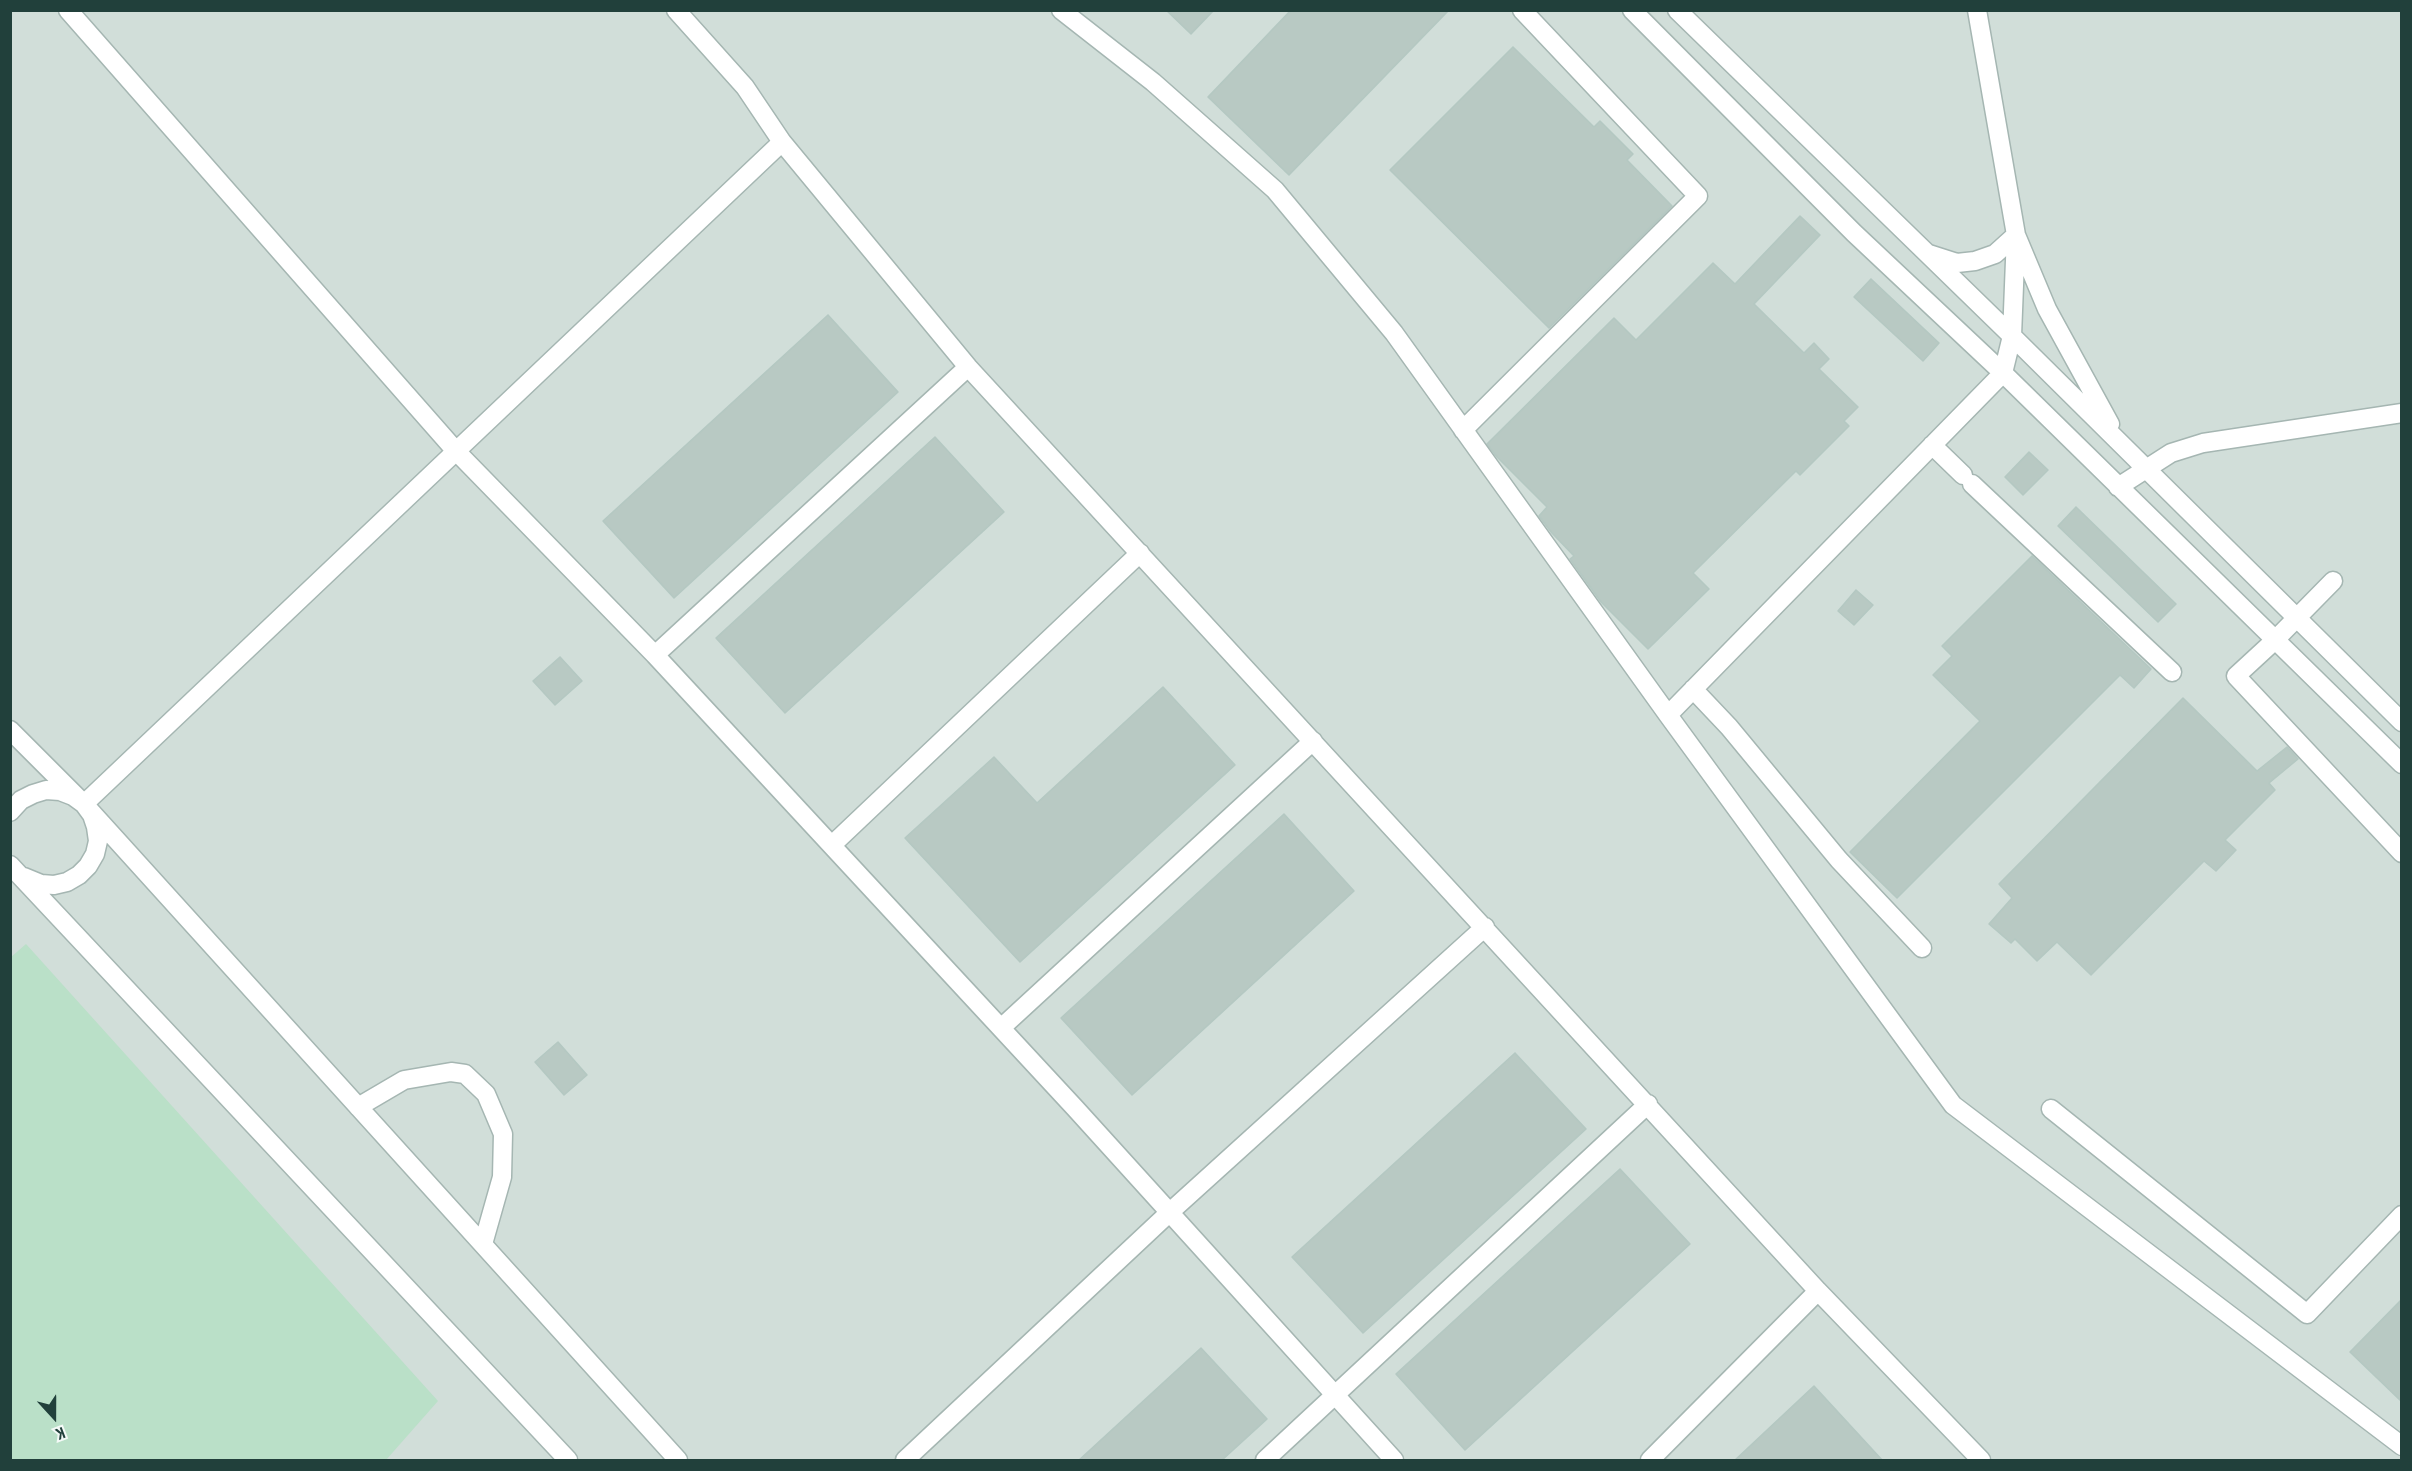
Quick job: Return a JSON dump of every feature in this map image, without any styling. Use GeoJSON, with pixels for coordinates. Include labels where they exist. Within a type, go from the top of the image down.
{"type":"FeatureCollection","features":[{"type":"Feature","properties":{"kind":"street"},"geometry":{"type":"LineString","coordinates":[[68,10],[455,450],[656,655],[1170,1212],[1394,1461]]}},
{"type":"Feature","properties":{"kind":"street"},"geometry":{"type":"LineString","coordinates":[[676,10],[745,87],[782,142],[968,367],[1818,1291],[1981,1461]]}},
{"type":"Feature","properties":{"kind":"street"},"geometry":{"type":"LineString","coordinates":[[1061,10],[1153,82],[1275,190],[1394,333],[1668,715],[1953,1105],[2402,1446]]}},
{"type":"Feature","properties":{"kind":"street"},"geometry":{"type":"LineString","coordinates":[[1463,430],[1698,196],[1522,10]]}},
{"type":"Feature","properties":{"kind":"street"},"geometry":{"type":"LineString","coordinates":[[1632,10],[1854,233],[2003,373],[2402,764]]}},
{"type":"Feature","properties":{"kind":"street"},"geometry":{"type":"LineString","coordinates":[[1677,10],[2012,336],[2402,722]]}},
{"type":"Feature","properties":{"kind":"street"},"geometry":{"type":"LineString","coordinates":[[1668,715],[2003,373],[2012,336],[2016,235],[1977,10]]}},
{"type":"Feature","properties":{"kind":"street"},"geometry":{"type":"LineString","coordinates":[[84,804],[782,142]]}},
{"type":"Feature","properties":{"kind":"street"},"geometry":{"type":"LineString","coordinates":[[1924,252],[1957,263],[1975,261],[1995,254],[2016,235]]}},
{"type":"Feature","properties":{"kind":"street"},"geometry":{"type":"LineString","coordinates":[[2016,235],[2047,309],[2121,445]]}},
{"type":"Feature","properties":{"kind":"street"},"geometry":{"type":"LineString","coordinates":[[656,655],[968,367]]}},
{"type":"Feature","properties":{"kind":"street"},"geometry":{"type":"LineString","coordinates":[[2118,487],[2171,453],[2203,442],[2402,413]]}},
{"type":"Feature","properties":{"kind":"street"},"geometry":{"type":"LineString","coordinates":[[1932,446],[2172,672]]}},
{"type":"Feature","properties":{"kind":"street"},"geometry":{"type":"LineString","coordinates":[[832,845],[1140,553]]}},
{"type":"Feature","properties":{"kind":"street"},"geometry":{"type":"LineString","coordinates":[[2333,581],[2297,619],[2236,676],[2402,853]]}},
{"type":"Feature","properties":{"kind":"street"},"geometry":{"type":"LineString","coordinates":[[1693,689],[1744,745],[1839,860],[1922,948]]}},
{"type":"Feature","properties":{"kind":"street"},"geometry":{"type":"LineString","coordinates":[[10,730],[84,804],[678,1461]]}},
{"type":"Feature","properties":{"kind":"street"},"geometry":{"type":"LineString","coordinates":[[1001,1028],[1313,741]]}},
{"type":"Feature","properties":{"kind":"street"},"geometry":{"type":"LineString","coordinates":[[10,812],[21,800],[33,794],[46,790],[66,794],[84,804],[96,827],[98,841],[88,866],[67,882],[54,885],[41,884],[28,880],[12,870]]}},
{"type":"Feature","properties":{"kind":"street"},"geometry":{"type":"LineString","coordinates":[[12,870],[568,1461]]}},
{"type":"Feature","properties":{"kind":"street"},"geometry":{"type":"LineString","coordinates":[[905,1461],[1170,1212],[1485,927]]}},
{"type":"Feature","properties":{"kind":"street"},"geometry":{"type":"LineString","coordinates":[[358,1107],[404,1080],[451,1072],[465,1074],[486,1094],[503,1134],[502,1177],[483,1244]]}},
{"type":"Feature","properties":{"kind":"street"},"geometry":{"type":"LineString","coordinates":[[1265,1461],[1648,1104]]}},
{"type":"Feature","properties":{"kind":"street"},"geometry":{"type":"LineString","coordinates":[[2051,1109],[2307,1314],[2402,1215]]}},
{"type":"Feature","properties":{"kind":"street"},"geometry":{"type":"LineString","coordinates":[[1650,1461],[1818,1291]]}},
{"type":"Feature","properties":{"kind":"shaded area"},"geometry":{"type":"Polygon","coordinates":[[[11,11],[2401,11],[2401,1460],[11,1460],[11,11]]]}},
{"type":"Feature","properties":{"kind":"green space"},"geometry":{"type":"Polygon","coordinates":[[[26,944],[438,1401],[386,1460],[11,1460],[10,958],[26,944]]]}},
{"type":"Feature","properties":{"kind":"building"},"geometry":{"type":"Polygon","coordinates":[[[1166,10],[1214,10],[1191,34],[1166,10]]]}},
{"type":"Feature","properties":{"kind":"building"},"geometry":{"type":"Polygon","coordinates":[[[1291,10],[1449,10],[1289,175],[1208,97],[1291,10]]]}},
{"type":"Feature","properties":{"kind":"building"},"geometry":{"type":"Polygon","coordinates":[[[1513,47],[1594,127],[1600,121],[1633,154],[1627,160],[1672,206],[1549,328],[1390,170],[1513,47]]]}},
{"type":"Feature","properties":{"kind":"building"},"geometry":{"type":"Polygon","coordinates":[[[1800,216],[1820,235],[1754,304],[1804,353],[1814,343],[1829,359],[1819,369],[1858,407],[1844,421],[1849,426],[1800,475],[1796,471],[1693,573],[1709,589],[1648,649],[1601,602],[1570,559],[1574,556],[1539,516],[1547,507],[1487,444],[1614,318],[1636,340],[1713,263],[1735,284],[1800,216]]]}},
{"type":"Feature","properties":{"kind":"building"},"geometry":{"type":"Polygon","coordinates":[[[1871,279],[1939,343],[1923,361],[1854,297],[1871,279]]]}},
{"type":"Feature","properties":{"kind":"building"},"geometry":{"type":"Polygon","coordinates":[[[828,315],[898,392],[674,598],[603,521],[828,315]]]}},
{"type":"Feature","properties":{"kind":"building"},"geometry":{"type":"Polygon","coordinates":[[[935,437],[1004,512],[785,713],[716,638],[935,437]]]}},
{"type":"Feature","properties":{"kind":"building"},"geometry":{"type":"Polygon","coordinates":[[[2029,452],[2048,470],[2023,495],[2005,477],[2029,452]]]}},
{"type":"Feature","properties":{"kind":"building"},"geometry":{"type":"Polygon","coordinates":[[[2076,507],[2176,604],[2158,622],[2058,526],[2076,507]]]}},
{"type":"Feature","properties":{"kind":"building"},"geometry":{"type":"Polygon","coordinates":[[[2032,556],[2151,669],[2134,688],[2120,675],[1897,898],[1850,852],[1980,721],[1933,675],[1952,656],[1942,646],[2032,556]]]}},
{"type":"Feature","properties":{"kind":"building"},"geometry":{"type":"Polygon","coordinates":[[[1856,590],[1873,605],[1854,625],[1838,611],[1856,590]]]}},
{"type":"Feature","properties":{"kind":"building"},"geometry":{"type":"Polygon","coordinates":[[[560,657],[582,681],[555,705],[533,681],[560,657]]]}},
{"type":"Feature","properties":{"kind":"building"},"geometry":{"type":"Polygon","coordinates":[[[1163,687],[1235,765],[1020,962],[905,838],[994,757],[1037,803],[1163,687]]]}},
{"type":"Feature","properties":{"kind":"building"},"geometry":{"type":"Polygon","coordinates":[[[2183,698],[2257,771],[2287,747],[2298,759],[2269,783],[2275,790],[2225,840],[2236,850],[2216,871],[2204,861],[2091,975],[2057,942],[2037,961],[2015,939],[2011,943],[1989,924],[2012,898],[1999,884],[2183,698]]]}},
{"type":"Feature","properties":{"kind":"building"},"geometry":{"type":"Polygon","coordinates":[[[1284,814],[1354,891],[1132,1095],[1061,1018],[1284,814]]]}},
{"type":"Feature","properties":{"kind":"building"},"geometry":{"type":"Polygon","coordinates":[[[558,1042],[587,1075],[564,1095],[535,1062],[558,1042]]]}},
{"type":"Feature","properties":{"kind":"building"},"geometry":{"type":"Polygon","coordinates":[[[1515,1053],[1586,1129],[1363,1333],[1292,1257],[1515,1053]]]}},
{"type":"Feature","properties":{"kind":"building"},"geometry":{"type":"Polygon","coordinates":[[[1620,1169],[1690,1244],[1465,1450],[1396,1374],[1620,1169]]]}},
{"type":"Feature","properties":{"kind":"building"},"geometry":{"type":"Polygon","coordinates":[[[2402,1299],[2402,1402],[2350,1352],[2402,1299]]]}},
{"type":"Feature","properties":{"kind":"building"},"geometry":{"type":"Polygon","coordinates":[[[1201,1348],[1267,1419],[1221,1461],[1078,1461],[1201,1348]]]}},
{"type":"Feature","properties":{"kind":"building"},"geometry":{"type":"Polygon","coordinates":[[[1814,1386],[1883,1461],[1734,1461],[1814,1386]]]}}]}
